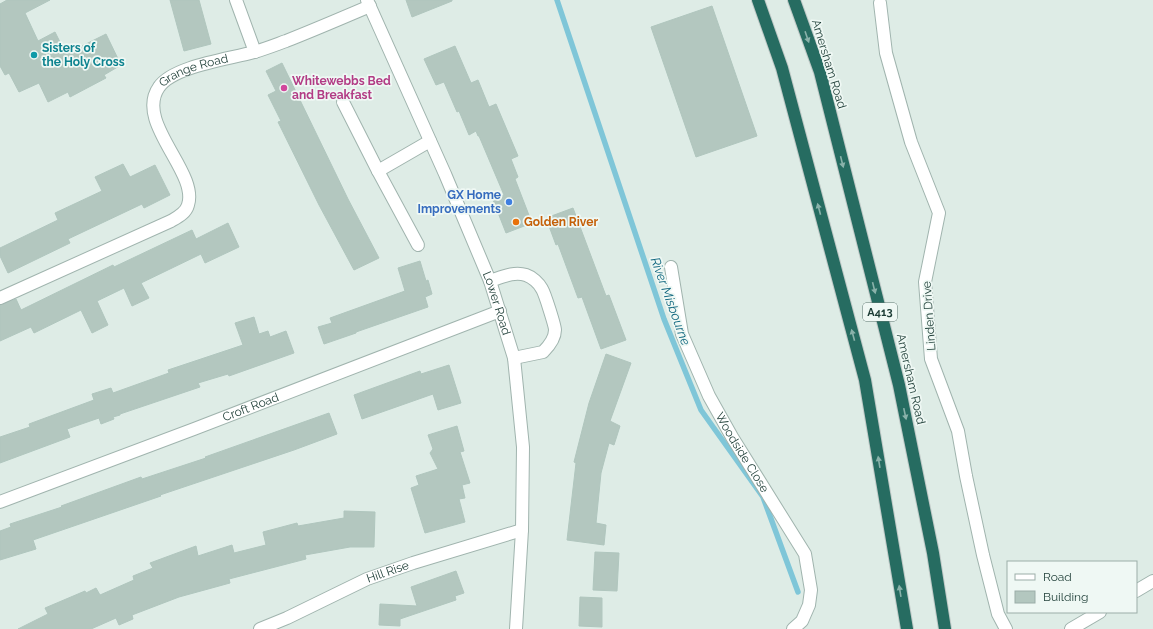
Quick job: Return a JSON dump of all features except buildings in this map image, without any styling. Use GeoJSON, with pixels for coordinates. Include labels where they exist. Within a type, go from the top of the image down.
{"type":"FeatureCollection","features":[{"type":"Feature","properties":{"kind":"highway","name":"A413"},"geometry":{"type":"LineString","coordinates":[[758,0],[782,68],[865,380],[906,629]]}},
{"type":"Feature","properties":{"kind":"highway","name":"Amersham Road"},"geometry":{"type":"LineString","coordinates":[[794,0],[820,72],[899,385],[933,553],[945,629]]}},
{"type":"Feature","properties":{"kind":"street"},"geometry":{"type":"LineString","coordinates":[[236,0],[255,52]]}},
{"type":"Feature","properties":{"kind":"street","name":"Grange Road"},"geometry":{"type":"LineString","coordinates":[[0,298],[182,215],[188,206],[189,194],[185,181],[154,120],[153,102],[159,87],[171,76],[186,69],[255,52],[312,31],[368,3]]}},
{"type":"Feature","properties":{"kind":"street","name":"Lower Road"},"geometry":{"type":"LineString","coordinates":[[368,3],[430,141],[490,281],[514,358],[523,447],[522,530],[516,629]]}},
{"type":"Feature","properties":{"kind":"street","name":"Linden Drive"},"geometry":{"type":"LineString","coordinates":[[880,3],[886,52],[911,142],[939,213],[925,282],[932,359],[958,431],[983,555],[998,614],[1006,629]]}},
{"type":"Feature","properties":{"kind":"street"},"geometry":{"type":"LineString","coordinates":[[343,102],[418,245]]}},
{"type":"Feature","properties":{"kind":"street"},"geometry":{"type":"LineString","coordinates":[[378,171],[430,141]]}},
{"type":"Feature","properties":{"kind":"street","name":"Woodside Close"},"geometry":{"type":"LineString","coordinates":[[671,267],[682,334],[709,396],[732,437],[806,554],[811,590],[809,604],[802,621],[793,629]]}},
{"type":"Feature","properties":{"kind":"street"},"geometry":{"type":"LineString","coordinates":[[490,281],[505,276],[520,274],[528,275],[542,288],[555,330],[553,338],[543,352],[514,358]]}},
{"type":"Feature","properties":{"kind":"street","name":"Croft Road"},"geometry":{"type":"LineString","coordinates":[[0,502],[500,311]]}},
{"type":"Feature","properties":{"kind":"street","name":"Hill Rise"},"geometry":{"type":"LineString","coordinates":[[260,629],[288,623],[367,579],[413,563],[522,530]]}},
{"type":"Feature","properties":{"kind":"street"},"geometry":{"type":"LineString","coordinates":[[1137,590],[1153,581]]}},
{"type":"Feature","properties":{"kind":"street"},"geometry":{"type":"LineString","coordinates":[[1071,629],[1098,613]]}},
{"type":"Feature","properties":{"kind":"waterway","name":"River Misbourne"},"geometry":{"type":"LineString","coordinates":[[557,0],[664,319],[701,410],[763,497],[798,592]]}},
{"type":"Feature","properties":{"kind":"place","name":"Sisters of the Holy Cross"},"geometry":{"type":"Point","coordinates":[34,55]}},
{"type":"Feature","properties":{"kind":"place","name":"Whitewebbs Bed and Breakfast"},"geometry":{"type":"Point","coordinates":[284,88]}},
{"type":"Feature","properties":{"kind":"place","name":"GX Home Improvements"},"geometry":{"type":"Point","coordinates":[509,202]}},
{"type":"Feature","properties":{"kind":"place","name":"Golden River"},"geometry":{"type":"Point","coordinates":[516,222]}}]}
